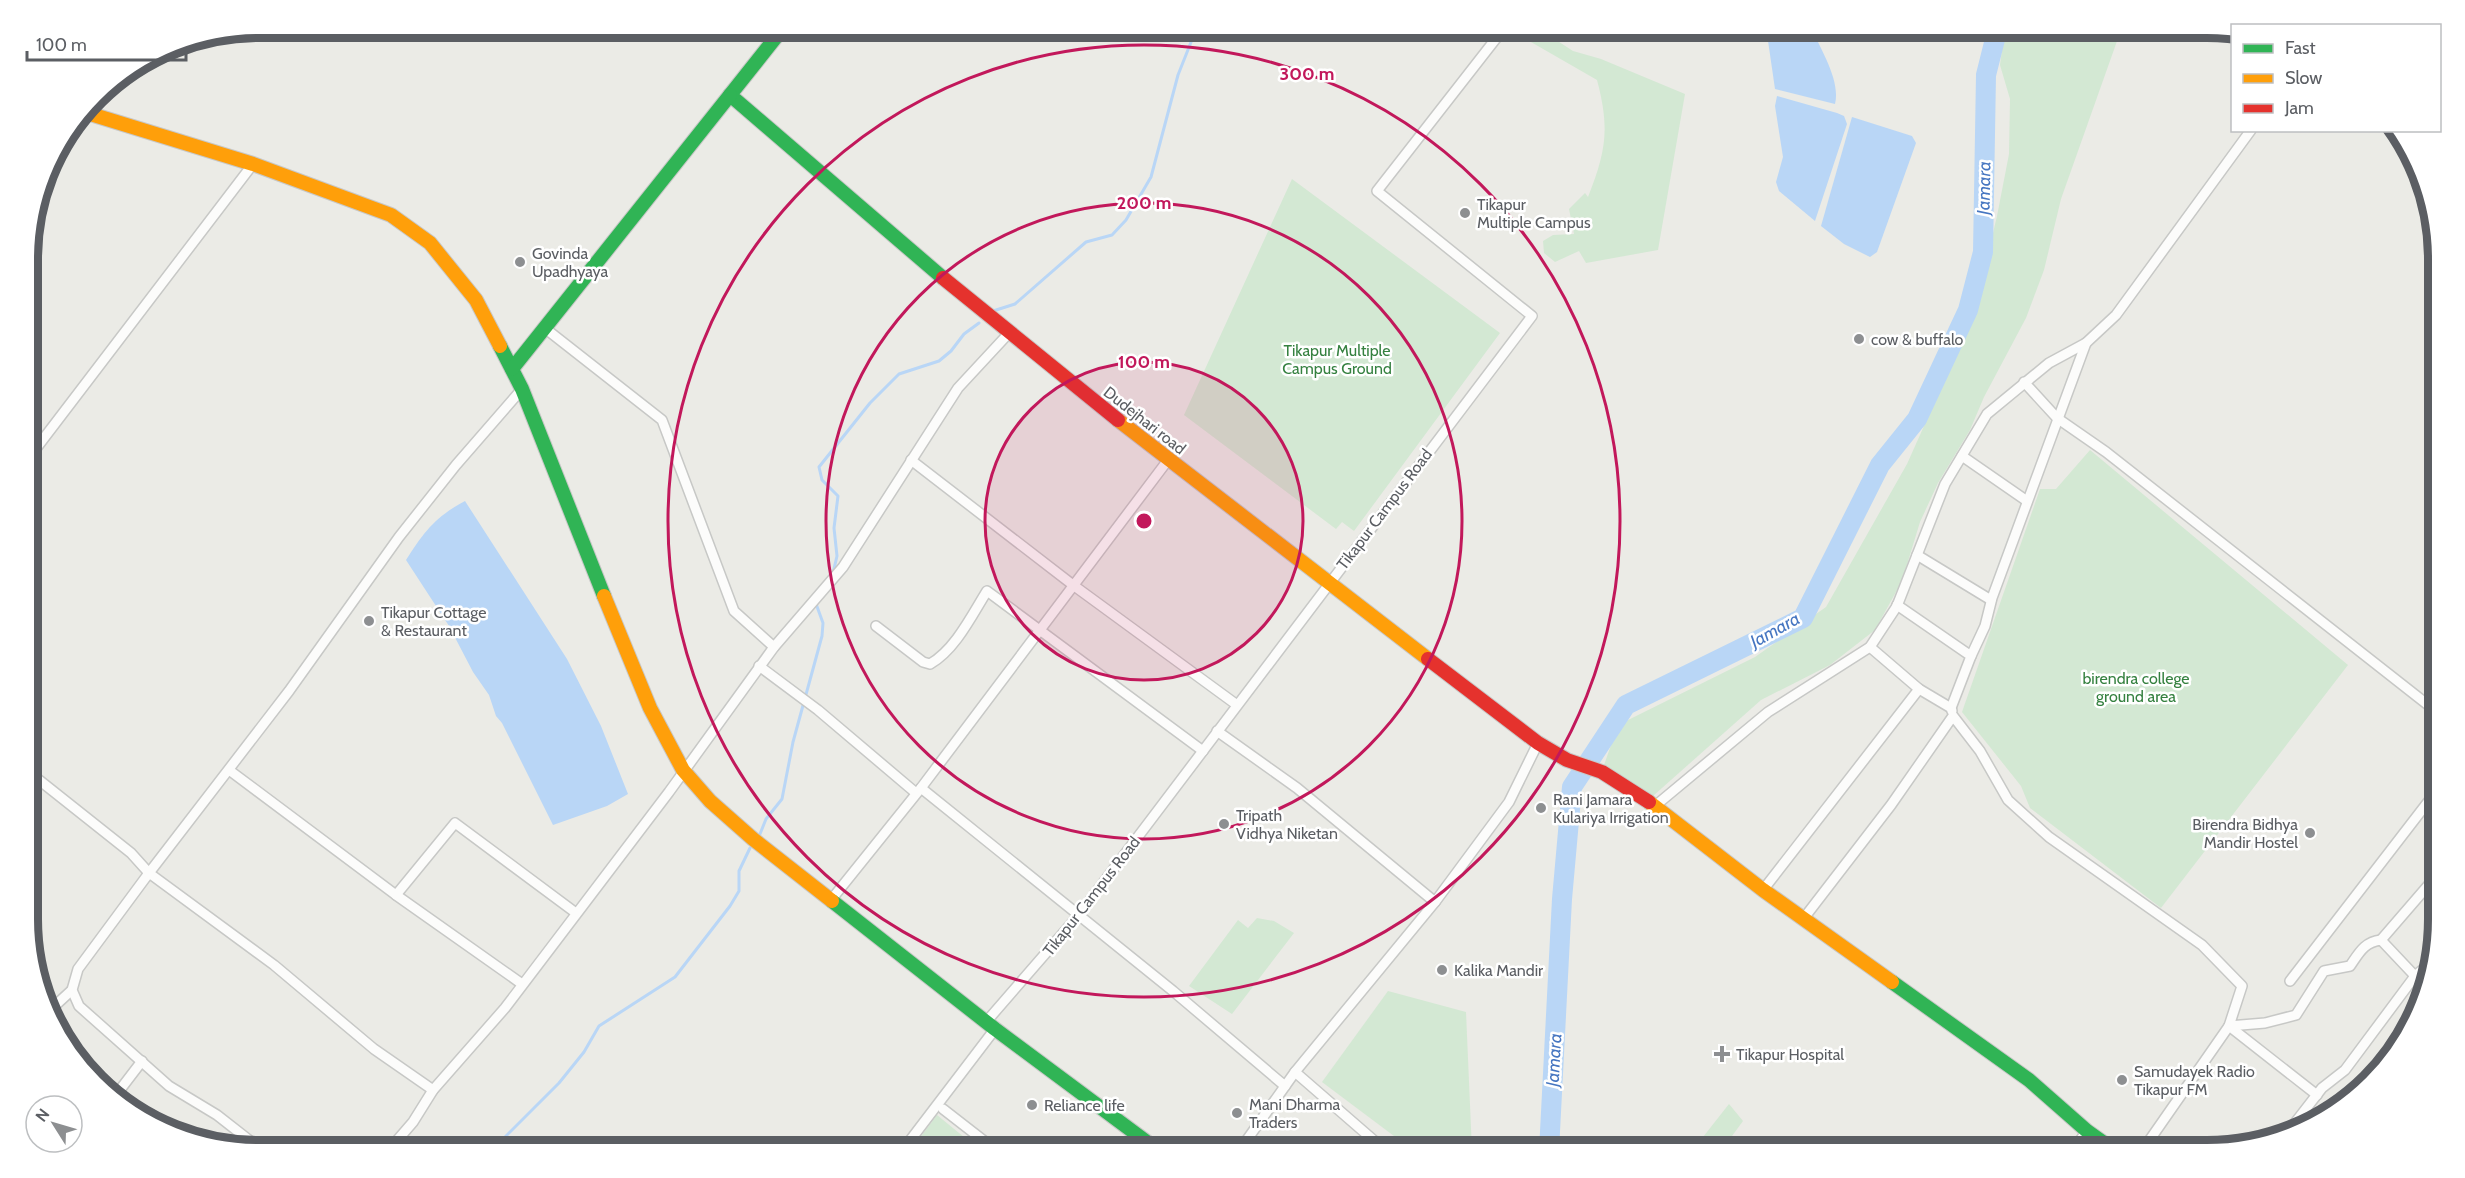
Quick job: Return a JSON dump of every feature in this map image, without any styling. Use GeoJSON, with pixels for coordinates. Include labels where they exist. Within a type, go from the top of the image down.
{"type":"FeatureCollection","features":[{"type":"Feature","properties":{"kind":"street"},"geometry":{"type":"LineString","coordinates":[[512,369],[775,38]]}},
{"type":"Feature","properties":{"kind":"street","name":"Tikapur Campus Road"},"geometry":{"type":"LineString","coordinates":[[910,1140],[991,1026],[1078,916],[1532,316],[1377,191],[1496,38]]}},
{"type":"Feature","properties":{"kind":"street","name":"Dudejhari road"},"geometry":{"type":"LineString","coordinates":[[730,95],[1009,333],[1168,460],[1538,743],[1567,760],[1602,772],[1655,806],[1763,890],[2029,1080],[2095,1140]]}},
{"type":"Feature","properties":{"kind":"street"},"geometry":{"type":"LineString","coordinates":[[91,114],[253,164],[391,215],[430,243],[476,300],[522,389],[650,708],[683,770],[710,801],[749,835],[991,1026],[1144,1140]]}},
{"type":"Feature","properties":{"kind":"street"},"geometry":{"type":"LineString","coordinates":[[1655,806],[1768,712],[1870,647],[1898,605],[1945,484],[1987,414],[2049,363],[2086,343],[2116,315],[2250,132]]}},
{"type":"Feature","properties":{"kind":"street"},"geometry":{"type":"LineString","coordinates":[[38,446],[253,164]]}},
{"type":"Feature","properties":{"kind":"street"},"geometry":{"type":"LineString","coordinates":[[546,329],[662,420],[734,611],[774,647]]}},
{"type":"Feature","properties":{"kind":"street"},"geometry":{"type":"LineString","coordinates":[[397,1140],[413,1122],[433,1090],[480,1038],[669,792],[759,666],[843,567],[958,388],[1009,333]]}},
{"type":"Feature","properties":{"kind":"street"},"geometry":{"type":"LineString","coordinates":[[1804,918],[1891,805],[1952,712],[2086,343]]}},
{"type":"Feature","properties":{"kind":"street"},"geometry":{"type":"LineString","coordinates":[[2024,382],[2057,418],[2106,452],[2428,705]]}},
{"type":"Feature","properties":{"kind":"street"},"geometry":{"type":"LineString","coordinates":[[55,1006],[72,990],[78,969],[290,691],[399,537],[456,465],[522,389]]}},
{"type":"Feature","properties":{"kind":"street"},"geometry":{"type":"LineString","coordinates":[[1962,456],[2027,501]]}},
{"type":"Feature","properties":{"kind":"street"},"geometry":{"type":"LineString","coordinates":[[911,460],[1073,585],[1237,705]]}},
{"type":"Feature","properties":{"kind":"street"},"geometry":{"type":"LineString","coordinates":[[831,900],[919,790],[1168,460]]}},
{"type":"Feature","properties":{"kind":"street"},"geometry":{"type":"LineString","coordinates":[[1917,555],[1991,600]]}},
{"type":"Feature","properties":{"kind":"street"},"geometry":{"type":"LineString","coordinates":[[876,626],[923,662],[930,664],[938,660],[957,637],[987,591],[1203,751]]}},
{"type":"Feature","properties":{"kind":"street"},"geometry":{"type":"LineString","coordinates":[[1898,605],[1971,656]]}},
{"type":"Feature","properties":{"kind":"street"},"geometry":{"type":"LineString","coordinates":[[1870,647],[1952,712],[1980,751],[2008,800],[2049,837],[2202,945],[2242,986],[2229,1026],[2149,1140]]}},
{"type":"Feature","properties":{"kind":"street"},"geometry":{"type":"LineString","coordinates":[[759,666],[818,710],[1173,991],[1285,1086]]}},
{"type":"Feature","properties":{"kind":"street"},"geometry":{"type":"LineString","coordinates":[[1763,890],[1919,688]]}},
{"type":"Feature","properties":{"kind":"street"},"geometry":{"type":"LineString","coordinates":[[1217,731],[1297,788],[1435,902]]}},
{"type":"Feature","properties":{"kind":"street"},"geometry":{"type":"LineString","coordinates":[[1247,1140],[1295,1072],[1435,902],[1509,802],[1538,743]]}},
{"type":"Feature","properties":{"kind":"street"},"geometry":{"type":"LineString","coordinates":[[229,770],[396,895],[522,984]]}},
{"type":"Feature","properties":{"kind":"street"},"geometry":{"type":"LineString","coordinates":[[38,779],[131,853],[149,873],[274,965],[375,1049],[433,1090]]}},
{"type":"Feature","properties":{"kind":"street"},"geometry":{"type":"LineString","coordinates":[[2290,981],[2428,802]]}},
{"type":"Feature","properties":{"kind":"street"},"geometry":{"type":"LineString","coordinates":[[396,895],[455,823],[576,913]]}},
{"type":"Feature","properties":{"kind":"street"},"geometry":{"type":"LineString","coordinates":[[2229,1026],[2265,1023],[2296,1015],[2324,971],[2350,966],[2366,944],[2381,940],[2428,888]]}},
{"type":"Feature","properties":{"kind":"street"},"geometry":{"type":"LineString","coordinates":[[2381,940],[2415,976]]}},
{"type":"Feature","properties":{"kind":"street"},"geometry":{"type":"LineString","coordinates":[[2296,1122],[2317,1095],[2345,1070],[2421,971]]}},
{"type":"Feature","properties":{"kind":"street"},"geometry":{"type":"LineString","coordinates":[[72,990],[79,1006],[169,1086],[217,1115],[249,1140]]}},
{"type":"Feature","properties":{"kind":"street"},"geometry":{"type":"LineString","coordinates":[[2229,1026],[2317,1095]]}},
{"type":"Feature","properties":{"kind":"street"},"geometry":{"type":"LineString","coordinates":[[119,1091],[142,1061]]}},
{"type":"Feature","properties":{"kind":"street"},"geometry":{"type":"LineString","coordinates":[[1295,1072],[1373,1140]]}},
{"type":"Feature","properties":{"kind":"street"},"geometry":{"type":"LineString","coordinates":[[943,1109],[983,1140]]}},
{"type":"Feature","properties":{"kind":"street"},"geometry":{"type":"LineString","coordinates":[[2080,1140],[2087,1131]]}},
{"type":"Feature","properties":{"kind":"green space"},"geometry":{"type":"Polygon","coordinates":[[[1524,38],[1553,38],[1573,51],[1601,59],[1685,94],[1658,250],[1586,263],[1579,251],[1555,262],[1544,253],[1543,241],[1553,235],[1574,234],[1569,209],[1585,193],[1588,197],[1602,153],[1605,126],[1597,80],[1524,38]]]}},
{"type":"Feature","properties":{"kind":"green space"},"geometry":{"type":"Polygon","coordinates":[[[2004,38],[2118,38],[2061,199],[2044,270],[2026,318],[1984,397],[1970,430],[1938,483],[1920,522],[1902,581],[1875,630],[1830,665],[1761,700],[1653,796],[1603,768],[1618,725],[1755,657],[1826,607],[1907,464],[1958,350],[1978,297],[1997,216],[2009,154],[2010,99],[2000,65],[2004,38]]]}},
{"type":"Feature","properties":{"kind":"green space","name":"Tikapur Multiple Campus Ground"},"geometry":{"type":"Polygon","coordinates":[[[1292,179],[1500,333],[1354,531],[1342,522],[1336,529],[1184,415],[1292,179]]]}},
{"type":"Feature","properties":{"kind":"green space","name":"birendra college ground area"},"geometry":{"type":"Polygon","coordinates":[[[2090,450],[2348,665],[2161,908],[2030,808],[2021,786],[1962,712],[2040,489],[2056,489],[2090,450]]]}},
{"type":"Feature","properties":{"kind":"green space"},"geometry":{"type":"Polygon","coordinates":[[[1257,918],[1274,921],[1294,933],[1232,1014],[1189,986],[1238,920],[1248,928],[1257,918]]]}},
{"type":"Feature","properties":{"kind":"green space"},"geometry":{"type":"Polygon","coordinates":[[[1388,991],[1466,1012],[1472,1140],[1399,1140],[1322,1082],[1388,991]]]}},
{"type":"Feature","properties":{"kind":"green space"},"geometry":{"type":"Polygon","coordinates":[[[1729,1104],[1743,1121],[1729,1140],[1701,1140],[1729,1104]]]}},
{"type":"Feature","properties":{"kind":"green space"},"geometry":{"type":"Polygon","coordinates":[[[937,1115],[968,1140],[918,1140],[937,1115]]]}},
{"type":"Feature","properties":{"kind":"water"},"geometry":{"type":"Polygon","coordinates":[[[1567,38],[1588,38],[1583,40],[1567,38]]]}},
{"type":"Feature","properties":{"kind":"water"},"geometry":{"type":"Polygon","coordinates":[[[1768,38],[1816,38],[1829,65],[1835,85],[1835,104],[1775,89],[1768,38]]]}},
{"type":"Feature","properties":{"kind":"water"},"geometry":{"type":"Polygon","coordinates":[[[1777,96],[1837,113],[1844,116],[1847,124],[1815,221],[1779,191],[1776,182],[1783,157],[1775,106],[1777,96]]]}},
{"type":"Feature","properties":{"kind":"water"},"geometry":{"type":"Polygon","coordinates":[[[1852,117],[1912,136],[1916,143],[1877,252],[1870,257],[1844,244],[1821,226],[1852,117]]]}},
{"type":"Feature","properties":{"kind":"water"},"geometry":{"type":"Polygon","coordinates":[[[465,501],[567,659],[601,726],[628,794],[607,806],[553,825],[502,723],[496,716],[489,695],[473,672],[449,626],[406,560],[431,526],[465,501]]]}},
{"type":"Feature","properties":{"kind":"waterway"},"geometry":{"type":"LineString","coordinates":[[993,311],[1015,304],[1086,242],[1112,235],[1126,220],[1151,177],[1178,75],[1193,38]]}},
{"type":"Feature","properties":{"kind":"waterway","name":"Jamara"},"geometry":{"type":"LineString","coordinates":[[1550,1140],[1562,899],[1572,787],[1626,705],[1803,618],[1880,465],[1917,419],[1968,310],[1983,252],[1986,75],[1995,38]]}},
{"type":"Feature","properties":{"kind":"waterway"},"geometry":{"type":"LineString","coordinates":[[833,573],[837,556],[834,528],[838,496],[822,480],[819,467],[870,403],[899,374],[939,361],[951,351],[964,334],[979,323]]}},
{"type":"Feature","properties":{"kind":"waterway"},"geometry":{"type":"LineString","coordinates":[[760,834],[766,819],[782,799],[793,742],[822,636],[823,623],[815,601]]}},
{"type":"Feature","properties":{"kind":"waterway"},"geometry":{"type":"LineString","coordinates":[[502,1140],[559,1083],[584,1052],[599,1026],[675,977],[739,891],[739,871],[750,848]]}},
{"type":"Feature","properties":{"kind":"traffic: fast"},"geometry":{"type":"LineString","coordinates":[[775,38],[730,95],[943,278]]}},
{"type":"Feature","properties":{"kind":"traffic: fast"},"geometry":{"type":"LineString","coordinates":[[512,369],[730,95]]}},
{"type":"Feature","properties":{"kind":"traffic: fast"},"geometry":{"type":"LineString","coordinates":[[500,346],[522,389],[604,596]]}},
{"type":"Feature","properties":{"kind":"traffic: fast"},"geometry":{"type":"LineString","coordinates":[[832,901],[995,1029],[1144,1140]]}},
{"type":"Feature","properties":{"kind":"traffic: fast"},"geometry":{"type":"LineString","coordinates":[[1892,982],[2029,1080],[2100,1140]]}},
{"type":"Feature","properties":{"kind":"traffic: slow"},"geometry":{"type":"LineString","coordinates":[[91,114],[253,164],[391,215],[430,243],[476,300],[500,346]]}},
{"type":"Feature","properties":{"kind":"traffic: slow"},"geometry":{"type":"LineString","coordinates":[[1118,420],[1428,659]]}},
{"type":"Feature","properties":{"kind":"traffic: slow"},"geometry":{"type":"LineString","coordinates":[[604,596],[650,708],[683,770],[710,801],[753,839],[832,901]]}},
{"type":"Feature","properties":{"kind":"traffic: slow"},"geometry":{"type":"LineString","coordinates":[[1649,802],[1763,890],[1892,982]]}},
{"type":"Feature","properties":{"kind":"traffic: jam"},"geometry":{"type":"LineString","coordinates":[[943,278],[1118,420]]}},
{"type":"Feature","properties":{"kind":"traffic: jam"},"geometry":{"type":"LineString","coordinates":[[1428,659],[1538,743],[1567,760],[1602,772],[1649,802]]}},
{"type":"Feature","properties":{"kind":"place","name":"Tikapur Multiple Campus"},"geometry":{"type":"Point","coordinates":[1465,213]}},
{"type":"Feature","properties":{"kind":"place","name":"Govinda Upadhyaya"},"geometry":{"type":"Point","coordinates":[520,262]}},
{"type":"Feature","properties":{"kind":"place","name":"cow & buffalo"},"geometry":{"type":"Point","coordinates":[1859,339]}},
{"type":"Feature","properties":{"kind":"place","name":"Tikapur Cottage & Restaurant"},"geometry":{"type":"Point","coordinates":[369,621]}},
{"type":"Feature","properties":{"kind":"place","name":"Rani Jamara Kulariya Irrigation"},"geometry":{"type":"Point","coordinates":[1541,808]}},
{"type":"Feature","properties":{"kind":"place","name":"Tripath Vidhya Niketan"},"geometry":{"type":"Point","coordinates":[1224,824]}},
{"type":"Feature","properties":{"kind":"place","name":"Birendra Bidhya Mandir Hostel"},"geometry":{"type":"Point","coordinates":[2310,833]}},
{"type":"Feature","properties":{"kind":"place","name":"Kalika Mandir"},"geometry":{"type":"Point","coordinates":[1442,970]}},
{"type":"Feature","properties":{"kind":"place","name":"Tikapur Hospital"},"geometry":{"type":"Point","coordinates":[1722,1054]}},
{"type":"Feature","properties":{"kind":"place","name":"Samudayek Radio Tikapur FM"},"geometry":{"type":"Point","coordinates":[2122,1080]}},
{"type":"Feature","properties":{"kind":"place","name":"Reliance life"},"geometry":{"type":"Point","coordinates":[1032,1105]}},
{"type":"Feature","properties":{"kind":"place","name":"Mani Dharma Traders"},"geometry":{"type":"Point","coordinates":[1237,1113]}}]}
